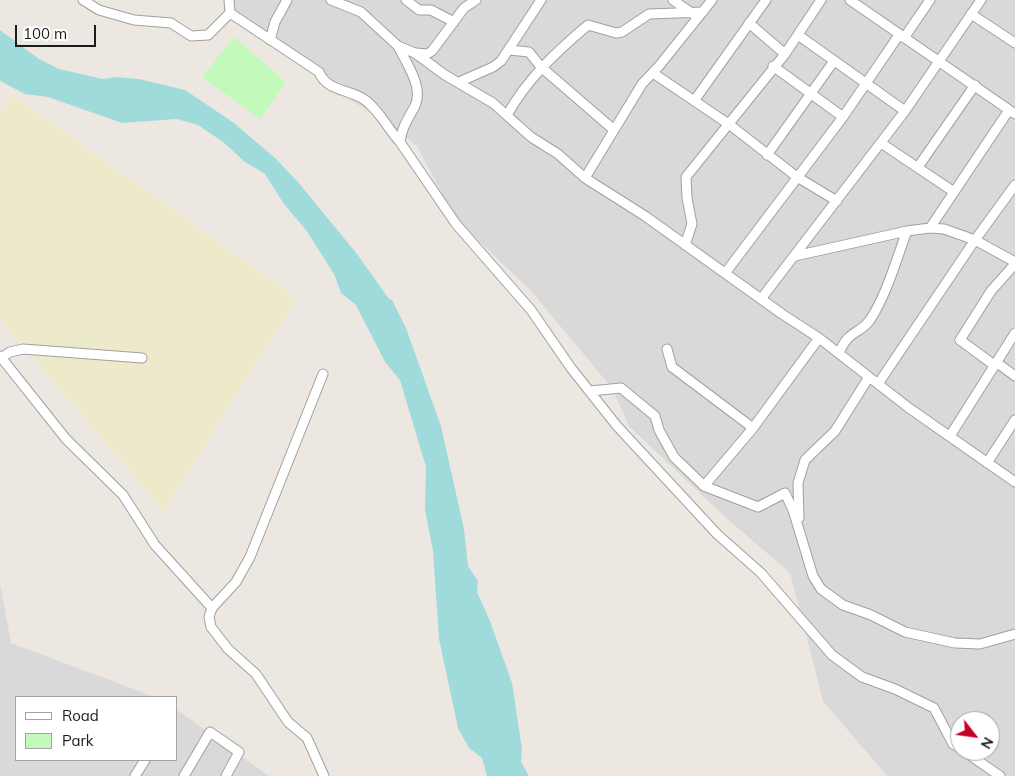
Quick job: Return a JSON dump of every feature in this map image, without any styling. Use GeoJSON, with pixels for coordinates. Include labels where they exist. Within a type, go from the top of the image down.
{"type":"FeatureCollection","features":[{"type":"Feature","properties":{"kind":"street"},"geometry":{"type":"LineString","coordinates":[[83,0],[99,10],[134,20],[171,23],[190,36],[208,35],[230,13],[229,0]]}},
{"type":"Feature","properties":{"kind":"street"},"geometry":{"type":"LineString","coordinates":[[270,40],[275,22],[286,0]]}},
{"type":"Feature","properties":{"kind":"street"},"geometry":{"type":"LineString","coordinates":[[406,0],[419,10],[431,10],[454,22]]}},
{"type":"Feature","properties":{"kind":"street"},"geometry":{"type":"LineString","coordinates":[[426,10],[432,0]]}},
{"type":"Feature","properties":{"kind":"street"},"geometry":{"type":"LineString","coordinates":[[398,46],[416,53],[427,54],[432,51],[464,8],[476,0]]}},
{"type":"Feature","properties":{"kind":"street"},"geometry":{"type":"LineString","coordinates":[[459,82],[493,67],[509,50],[541,0]]}},
{"type":"Feature","properties":{"kind":"street"},"geometry":{"type":"LineString","coordinates":[[673,0],[693,14]]}},
{"type":"Feature","properties":{"kind":"street"},"geometry":{"type":"LineString","coordinates":[[586,178],[642,84],[712,0]]}},
{"type":"Feature","properties":{"kind":"street"},"geometry":{"type":"LineString","coordinates":[[694,101],[766,0]]}},
{"type":"Feature","properties":{"kind":"street"},"geometry":{"type":"LineString","coordinates":[[685,245],[692,224],[687,198],[686,177],[730,125],[773,66],[785,54],[821,0]]}},
{"type":"Feature","properties":{"kind":"street"},"geometry":{"type":"LineString","coordinates":[[850,0],[861,3],[901,36],[1012,112],[930,228]]}},
{"type":"Feature","properties":{"kind":"street"},"geometry":{"type":"LineString","coordinates":[[726,272],[843,117],[901,36],[930,0]]}},
{"type":"Feature","properties":{"kind":"street"},"geometry":{"type":"LineString","coordinates":[[761,299],[905,112],[981,0]]}},
{"type":"Feature","properties":{"kind":"street"},"geometry":{"type":"LineString","coordinates":[[335,1],[369,17],[398,46],[414,79],[418,92],[416,104],[402,128],[400,142]]}},
{"type":"Feature","properties":{"kind":"street"},"geometry":{"type":"LineString","coordinates":[[507,115],[518,96],[541,67],[588,25],[616,33],[622,32],[648,14],[693,14],[703,12]]}},
{"type":"Feature","properties":{"kind":"street"},"geometry":{"type":"LineString","coordinates":[[230,13],[319,72],[328,84],[356,94],[372,105],[400,142],[456,224],[531,310],[571,368],[617,426],[717,534],[762,573],[832,655],[862,677],[895,689],[934,708],[950,738]]}},
{"type":"Feature","properties":{"kind":"street"},"geometry":{"type":"LineString","coordinates":[[971,14],[1012,41],[1015,30]]}},
{"type":"Feature","properties":{"kind":"street"},"geometry":{"type":"LineString","coordinates":[[749,24],[785,54]]}},
{"type":"Feature","properties":{"kind":"street"},"geometry":{"type":"LineString","coordinates":[[798,35],[905,112]]}},
{"type":"Feature","properties":{"kind":"street"},"geometry":{"type":"LineString","coordinates":[[509,50],[529,52],[541,67],[614,130]]}},
{"type":"Feature","properties":{"kind":"street"},"geometry":{"type":"LineString","coordinates":[[416,53],[438,71],[494,103],[532,137],[558,154],[586,178],[726,272],[1015,482]]}},
{"type":"Feature","properties":{"kind":"street"},"geometry":{"type":"LineString","coordinates":[[767,155],[834,61]]}},
{"type":"Feature","properties":{"kind":"street"},"geometry":{"type":"LineString","coordinates":[[773,66],[843,117]]}},
{"type":"Feature","properties":{"kind":"street"},"geometry":{"type":"LineString","coordinates":[[653,73],[730,125],[797,177],[837,201]]}},
{"type":"Feature","properties":{"kind":"street"},"geometry":{"type":"LineString","coordinates":[[918,167],[975,85]]}},
{"type":"Feature","properties":{"kind":"street"},"geometry":{"type":"LineString","coordinates":[[881,143],[954,192]]}},
{"type":"Feature","properties":{"kind":"street"},"geometry":{"type":"LineString","coordinates":[[878,384],[975,240],[1015,185]]}},
{"type":"Feature","properties":{"kind":"street"},"geometry":{"type":"LineString","coordinates":[[795,256],[907,231],[930,228],[944,230],[975,240],[1015,263],[992,291],[960,340],[1015,376]]}},
{"type":"Feature","properties":{"kind":"street"},"geometry":{"type":"LineString","coordinates":[[839,353],[846,338],[862,327],[873,313],[886,288],[907,231]]}},
{"type":"Feature","properties":{"kind":"street"},"geometry":{"type":"LineString","coordinates":[[950,436],[1015,334]]}},
{"type":"Feature","properties":{"kind":"street"},"geometry":{"type":"LineString","coordinates":[[704,486],[753,428],[819,338]]}},
{"type":"Feature","properties":{"kind":"street"},"geometry":{"type":"LineString","coordinates":[[142,358],[23,348],[1,357],[61,434],[123,495],[155,545],[212,608]]}},
{"type":"Feature","properties":{"kind":"street"},"geometry":{"type":"LineString","coordinates":[[667,349],[672,367],[753,428]]}},
{"type":"Feature","properties":{"kind":"street"},"geometry":{"type":"LineString","coordinates":[[323,374],[250,557],[236,582],[212,608],[209,617],[211,627],[228,649],[256,674],[288,722],[307,738],[324,776]]}},
{"type":"Feature","properties":{"kind":"street"},"geometry":{"type":"LineString","coordinates":[[804,547],[798,508],[798,484],[804,460],[835,431],[869,377]]}},
{"type":"Feature","properties":{"kind":"street"},"geometry":{"type":"LineString","coordinates":[[590,390],[621,388],[655,416],[659,430],[674,457],[704,486],[758,507],[785,493],[813,576],[821,589],[833,599],[905,632],[954,643],[980,644],[1015,634]]}},
{"type":"Feature","properties":{"kind":"street"},"geometry":{"type":"LineString","coordinates":[[987,462],[1015,420]]}},
{"type":"Feature","properties":{"kind":"street"},"geometry":{"type":"LineString","coordinates":[[184,776],[210,732],[239,752],[226,776]]}},
{"type":"Feature","properties":{"kind":"street"},"geometry":{"type":"LineString","coordinates":[[135,776],[143,761]]}},
{"type":"Feature","properties":{"kind":"street"},"geometry":{"type":"LineString","coordinates":[[978,761],[1000,776]]}},
{"type":"Feature","properties":{"kind":"shaded area"},"geometry":{"type":"Polygon","coordinates":[[[223,0],[1015,0],[1015,776],[887,776],[823,701],[790,573],[724,516],[629,426],[612,388],[531,291],[454,217],[417,146],[389,123],[335,91],[230,10],[223,0]]]}},
{"type":"Feature","properties":{"kind":"shaded area"},"geometry":{"type":"Polygon","coordinates":[[[14,96],[297,298],[164,511],[0,320],[0,111],[14,96]]]}},
{"type":"Feature","properties":{"kind":"shaded area"},"geometry":{"type":"Polygon","coordinates":[[[0,584],[11,643],[152,696],[15,696],[15,761],[178,761],[178,710],[269,776],[0,776],[0,584]]]}},
{"type":"Feature","properties":{"kind":"green space"},"geometry":{"type":"Polygon","coordinates":[[[234,37],[286,82],[260,119],[202,77],[234,37]]]}},
{"type":"Feature","properties":{"kind":"water"},"geometry":{"type":"Polygon","coordinates":[[[0,30],[39,59],[59,69],[103,79],[116,77],[139,79],[185,90],[234,123],[275,158],[297,181],[357,254],[389,299],[392,300],[406,328],[441,426],[464,529],[468,566],[478,581],[477,592],[490,621],[512,683],[522,749],[521,762],[529,776],[487,776],[482,758],[469,748],[458,728],[439,639],[433,551],[425,509],[426,467],[400,380],[385,362],[356,305],[341,293],[334,274],[306,230],[284,204],[265,174],[245,162],[223,142],[198,125],[177,119],[122,123],[48,97],[25,94],[2,82],[0,80],[0,30]]]}}]}
